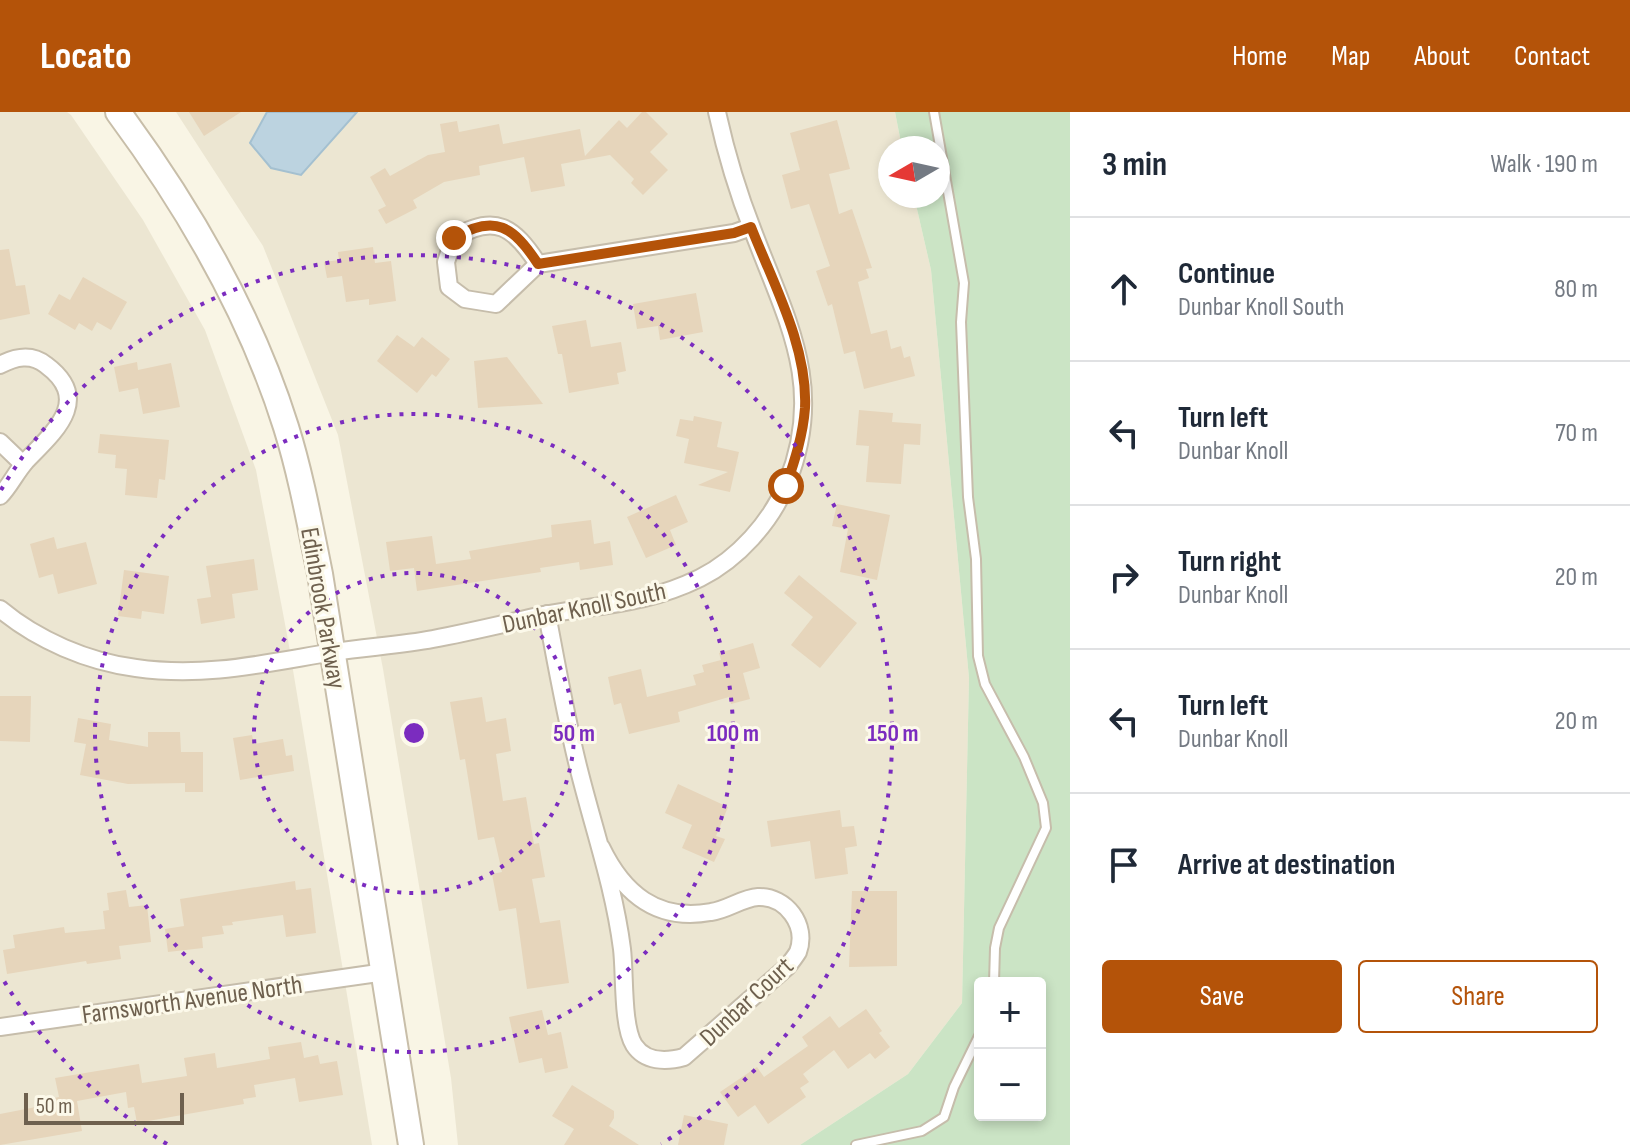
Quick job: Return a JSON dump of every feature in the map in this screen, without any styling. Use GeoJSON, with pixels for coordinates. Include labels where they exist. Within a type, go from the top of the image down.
{"type":"FeatureCollection","features":[{"type":"Feature","properties":{"kind":"street","name":"Edinbrook Parkway"},"geometry":{"type":"LineString","coordinates":[[118,112],[198,229],[229,288],[264,367],[285,426],[305,498],[334,652],[411,1145]]}},
{"type":"Feature","properties":{"kind":"street","name":"Dunbar Knoll South"},"geometry":{"type":"LineString","coordinates":[[0,609],[50,641],[91,658],[135,668],[210,672],[433,639],[547,614],[627,604],[666,594],[704,576],[738,553],[764,522],[786,486],[799,447],[805,407],[801,365],[790,326],[751,227],[726,151],[717,112]]}},
{"type":"Feature","properties":{"kind":"street"},"geometry":{"type":"LineString","coordinates":[[538,264],[522,239],[503,227],[474,225],[454,238],[446,262],[449,287],[465,299],[496,304],[538,264],[734,233],[751,227]]}},
{"type":"Feature","properties":{"kind":"street"},"geometry":{"type":"LineString","coordinates":[[0,365],[16,357],[39,359],[61,376],[67,396],[65,418],[23,464],[0,496]]}},
{"type":"Feature","properties":{"kind":"street"},"geometry":{"type":"LineString","coordinates":[[0,442],[23,464]]}},
{"type":"Feature","properties":{"kind":"street","name":"Dunbar Court"},"geometry":{"type":"LineString","coordinates":[[547,614],[561,692],[620,935],[629,1032],[640,1052],[651,1058],[672,1060],[684,1057],[787,967],[797,953],[800,939],[798,924],[790,910],[777,900],[758,897],[714,912],[685,915],[657,908],[633,894],[613,872],[601,847]]}},
{"type":"Feature","properties":{"kind":"street","name":"Farnsworth Avenue North"},"geometry":{"type":"LineString","coordinates":[[0,1027],[385,972]]}},
{"type":"Feature","properties":{"kind":"lane"},"geometry":{"type":"LineString","coordinates":[[934,112],[964,283],[961,322],[968,497],[976,559],[978,656],[985,684],[1024,757],[1043,803],[1046,828],[999,928],[994,977]]}},
{"type":"Feature","properties":{"kind":"lane"},"geometry":{"type":"LineString","coordinates":[[856,1145],[922,1131],[944,1117],[954,1087],[974,1046]]}},
{"type":"Feature","properties":{"kind":"shaded area"},"geometry":{"type":"Polygon","coordinates":[[[0,112],[67,112],[71,115],[143,220],[205,330],[256,470],[288,640],[372,1145],[0,1145],[0,112]]]}},
{"type":"Feature","properties":{"kind":"shaded area"},"geometry":{"type":"Polygon","coordinates":[[[176,112],[895,112],[900,136],[878,136],[878,208],[917,208],[931,270],[969,678],[962,1003],[908,1074],[800,1145],[458,1145],[451,1078],[383,669],[338,435],[263,246],[176,112]]]}},
{"type":"Feature","properties":{"kind":"green space"},"geometry":{"type":"Polygon","coordinates":[[[895,112],[1070,112],[1070,1145],[800,1145],[908,1074],[962,1003],[969,678],[931,270],[917,208],[950,208],[950,136],[900,136],[895,112]]]}},
{"type":"Feature","properties":{"kind":"water"},"geometry":{"type":"Polygon","coordinates":[[[267,112],[357,112],[301,175],[271,168],[250,143],[267,112]]]}},
{"type":"Feature","properties":{"kind":"building"},"geometry":{"type":"Polygon","coordinates":[[[189,112],[241,112],[204,136],[189,112]]]}},
{"type":"Feature","properties":{"kind":"building"},"geometry":{"type":"Polygon","coordinates":[[[642,112],[646,112],[668,134],[650,152],[668,170],[643,195],[631,183],[634,179],[610,155],[561,164],[565,186],[531,192],[524,157],[479,166],[480,175],[444,182],[413,200],[417,208],[386,224],[378,210],[386,206],[370,177],[385,168],[390,176],[428,155],[445,152],[440,124],[457,121],[459,132],[499,124],[503,144],[580,129],[585,156],[619,120],[627,128],[642,112]]]}},
{"type":"Feature","properties":{"kind":"building"},"geometry":{"type":"Polygon","coordinates":[[[837,120],[850,169],[829,174],[839,214],[852,209],[872,268],[866,269],[869,278],[858,282],[871,334],[887,330],[891,349],[901,346],[904,358],[910,356],[915,376],[864,389],[855,351],[844,354],[832,304],[828,306],[816,271],[830,266],[809,204],[791,209],[782,175],[800,170],[790,133],[837,120]]]}},
{"type":"Feature","properties":{"kind":"building"},"geometry":{"type":"Polygon","coordinates":[[[373,247],[375,263],[391,261],[396,301],[369,305],[369,299],[346,302],[342,276],[327,278],[324,262],[339,260],[338,252],[373,247]]]}},
{"type":"Feature","properties":{"kind":"building"},"geometry":{"type":"Polygon","coordinates":[[[9,249],[16,286],[25,285],[30,314],[0,320],[0,250],[9,249]]]}},
{"type":"Feature","properties":{"kind":"building"},"geometry":{"type":"Polygon","coordinates":[[[83,277],[127,302],[111,330],[97,322],[92,331],[79,323],[75,330],[48,314],[59,294],[70,300],[83,277]]]}},
{"type":"Feature","properties":{"kind":"building"},"geometry":{"type":"Polygon","coordinates":[[[696,293],[703,332],[660,340],[658,326],[637,329],[633,304],[696,293]]]}},
{"type":"Feature","properties":{"kind":"building"},"geometry":{"type":"Polygon","coordinates":[[[586,320],[591,347],[621,342],[626,371],[617,373],[619,384],[569,393],[562,354],[558,354],[552,326],[586,320]]]}},
{"type":"Feature","properties":{"kind":"building"},"geometry":{"type":"Polygon","coordinates":[[[397,335],[414,347],[422,337],[450,359],[436,377],[432,374],[417,393],[377,361],[397,335]]]}},
{"type":"Feature","properties":{"kind":"building"},"geometry":{"type":"Polygon","coordinates":[[[507,357],[543,404],[478,408],[474,361],[507,357]]]}},
{"type":"Feature","properties":{"kind":"building"},"geometry":{"type":"Polygon","coordinates":[[[137,362],[138,370],[171,363],[180,407],[143,414],[138,388],[119,392],[114,367],[137,362]]]}},
{"type":"Feature","properties":{"kind":"building"},"geometry":{"type":"Polygon","coordinates":[[[859,410],[893,413],[892,422],[921,424],[920,445],[904,444],[901,484],[866,482],[869,446],[856,445],[859,410]]]}},
{"type":"Feature","properties":{"kind":"building"},"geometry":{"type":"Polygon","coordinates":[[[694,416],[722,422],[717,447],[739,452],[730,492],[698,485],[728,472],[684,463],[689,439],[676,436],[680,419],[693,421],[694,416]]]}},
{"type":"Feature","properties":{"kind":"building"},"geometry":{"type":"Polygon","coordinates":[[[100,434],[169,440],[165,480],[159,479],[157,498],[125,495],[127,469],[115,468],[116,455],[98,453],[100,434]]]}},
{"type":"Feature","properties":{"kind":"building"},"geometry":{"type":"Polygon","coordinates":[[[676,495],[688,522],[670,530],[676,545],[646,558],[627,517],[676,495]]]}},
{"type":"Feature","properties":{"kind":"building"},"geometry":{"type":"Polygon","coordinates":[[[837,504],[890,515],[877,580],[840,572],[848,529],[832,526],[837,504]]]}},
{"type":"Feature","properties":{"kind":"building"},"geometry":{"type":"Polygon","coordinates":[[[591,520],[594,544],[610,541],[613,565],[580,570],[579,562],[540,568],[541,572],[417,591],[414,568],[390,571],[386,542],[432,536],[436,564],[471,559],[469,551],[552,537],[551,525],[591,520]]]}},
{"type":"Feature","properties":{"kind":"building"},"geometry":{"type":"Polygon","coordinates":[[[54,537],[57,549],[86,542],[97,584],[58,594],[53,574],[39,578],[30,544],[54,537]]]}},
{"type":"Feature","properties":{"kind":"building"},"geometry":{"type":"Polygon","coordinates":[[[254,559],[258,590],[232,594],[235,618],[201,624],[197,599],[211,597],[206,566],[254,559]]]}},
{"type":"Feature","properties":{"kind":"building"},"geometry":{"type":"Polygon","coordinates":[[[124,570],[169,576],[164,614],[142,611],[141,619],[118,616],[124,570]]]}},
{"type":"Feature","properties":{"kind":"building"},"geometry":{"type":"Polygon","coordinates":[[[799,575],[857,623],[820,668],[791,645],[813,617],[784,593],[799,575]]]}},
{"type":"Feature","properties":{"kind":"building"},"geometry":{"type":"Polygon","coordinates":[[[753,643],[760,668],[743,673],[750,699],[731,704],[729,697],[678,712],[680,722],[629,734],[621,703],[614,705],[608,677],[641,669],[647,697],[696,685],[693,675],[704,672],[702,665],[721,660],[719,653],[753,643]]]}},
{"type":"Feature","properties":{"kind":"building"},"geometry":{"type":"Polygon","coordinates":[[[0,696],[31,696],[30,742],[0,741],[0,696]]]}},
{"type":"Feature","properties":{"kind":"building"},"geometry":{"type":"Polygon","coordinates":[[[482,697],[486,722],[506,718],[511,751],[496,754],[503,801],[526,797],[534,844],[539,843],[545,877],[532,879],[540,923],[560,920],[569,983],[527,989],[516,908],[499,911],[492,874],[502,872],[494,837],[478,840],[465,759],[460,760],[450,702],[482,697]]]}},
{"type":"Feature","properties":{"kind":"building"},"geometry":{"type":"Polygon","coordinates":[[[78,718],[111,724],[109,740],[148,747],[148,732],[180,732],[181,752],[203,752],[203,792],[185,792],[185,783],[128,784],[80,775],[86,744],[74,742],[78,718]]]}},
{"type":"Feature","properties":{"kind":"building"},"geometry":{"type":"Polygon","coordinates":[[[252,735],[254,744],[283,739],[286,756],[292,755],[294,771],[240,780],[233,738],[252,735]]]}},
{"type":"Feature","properties":{"kind":"building"},"geometry":{"type":"Polygon","coordinates":[[[678,784],[728,807],[716,836],[725,839],[714,862],[682,848],[692,825],[665,813],[678,784]]]}},
{"type":"Feature","properties":{"kind":"building"},"geometry":{"type":"Polygon","coordinates":[[[840,810],[842,827],[854,826],[857,846],[845,848],[848,874],[815,879],[810,841],[771,847],[767,821],[840,810]]]}},
{"type":"Feature","properties":{"kind":"building"},"geometry":{"type":"Polygon","coordinates":[[[295,881],[296,890],[311,888],[316,933],[286,937],[283,915],[232,922],[233,925],[222,926],[224,934],[202,937],[203,948],[168,952],[165,929],[184,926],[180,899],[295,881]]]}},
{"type":"Feature","properties":{"kind":"building"},"geometry":{"type":"Polygon","coordinates":[[[126,890],[129,907],[147,905],[151,942],[119,946],[121,959],[87,964],[86,961],[7,974],[3,950],[15,948],[13,935],[64,927],[65,933],[105,929],[103,911],[109,910],[107,893],[126,890]]]}},
{"type":"Feature","properties":{"kind":"building"},"geometry":{"type":"Polygon","coordinates":[[[852,891],[897,891],[897,966],[849,967],[852,891]]]}},
{"type":"Feature","properties":{"kind":"building"},"geometry":{"type":"Polygon","coordinates":[[[866,1009],[890,1047],[875,1059],[870,1053],[848,1069],[834,1050],[803,1074],[809,1082],[800,1088],[806,1097],[768,1124],[755,1105],[738,1117],[720,1092],[757,1067],[764,1077],[808,1046],[802,1037],[830,1016],[839,1028],[866,1009]]]}},
{"type":"Feature","properties":{"kind":"building"},"geometry":{"type":"Polygon","coordinates":[[[542,1010],[548,1035],[561,1032],[568,1068],[545,1073],[542,1058],[519,1063],[509,1017],[542,1010]]]}},
{"type":"Feature","properties":{"kind":"building"},"geometry":{"type":"Polygon","coordinates":[[[301,1042],[304,1058],[318,1055],[320,1064],[337,1061],[343,1095],[299,1102],[295,1078],[254,1085],[256,1097],[243,1099],[244,1104],[137,1123],[134,1107],[128,1108],[126,1092],[77,1101],[82,1131],[0,1145],[0,1114],[41,1106],[40,1101],[59,1097],[55,1078],[139,1064],[142,1083],[187,1076],[184,1058],[215,1053],[217,1068],[270,1059],[268,1047],[301,1042]]]}},
{"type":"Feature","properties":{"kind":"building"},"geometry":{"type":"Polygon","coordinates":[[[572,1085],[614,1111],[609,1126],[639,1145],[564,1145],[574,1129],[552,1116],[572,1085]]]}},
{"type":"Feature","properties":{"kind":"building"},"geometry":{"type":"Polygon","coordinates":[[[684,1115],[728,1124],[724,1145],[678,1145],[684,1115]]]}},
{"type":"Feature","properties":{"kind":"route"},"geometry":{"type":"LineString","coordinates":[[454,238],[474,225],[503,227],[522,239],[538,264],[734,233],[751,227],[790,326],[801,365],[805,407],[799,447],[786,486]]}}]}
